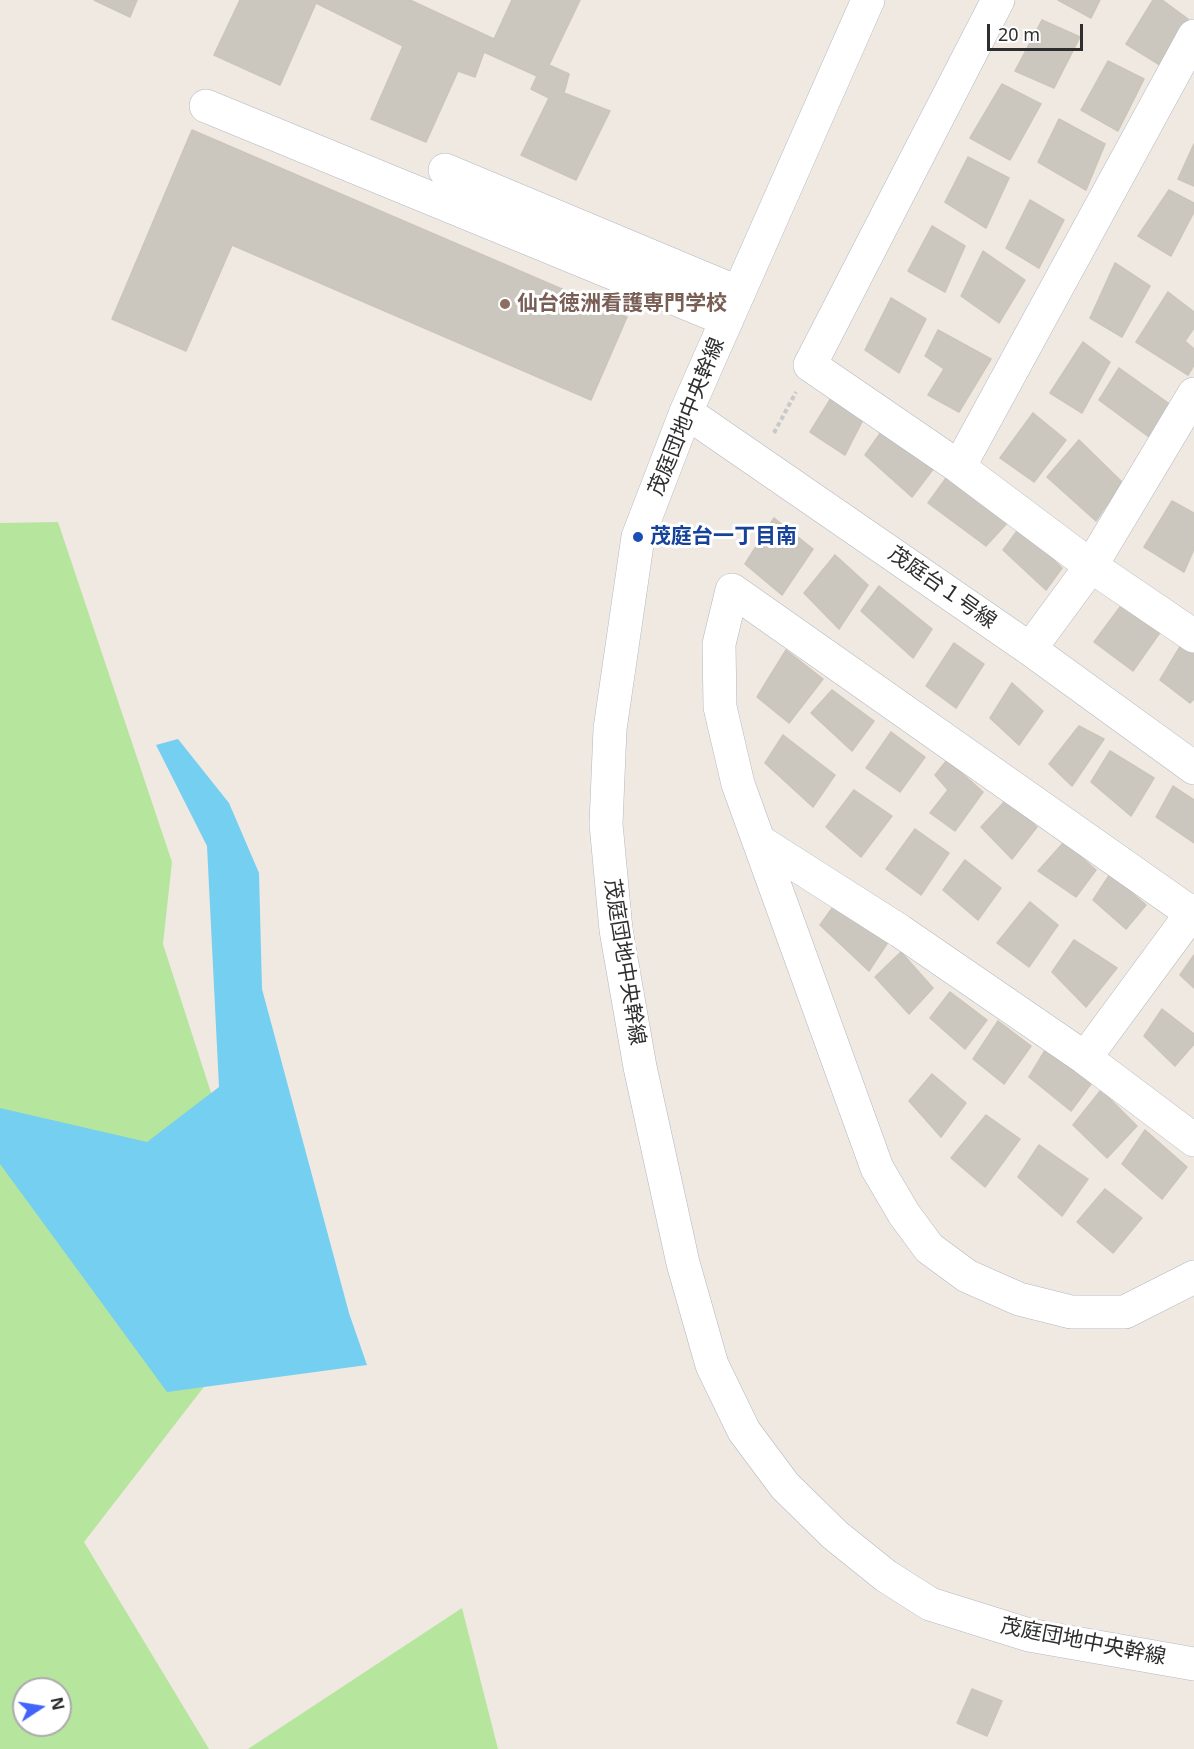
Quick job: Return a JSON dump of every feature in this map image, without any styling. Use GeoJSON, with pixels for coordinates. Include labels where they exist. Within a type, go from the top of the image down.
{"type":"FeatureCollection","features":[{"type":"Feature","properties":{"kind":"street","name":"茂庭団地中央幹線"},"geometry":{"type":"LineString","coordinates":[[868,0],[686,412],[638,537],[610,729],[606,824],[616,930],[640,1067],[683,1263],[712,1365],[744,1431],[785,1486],[835,1535],[886,1576],[930,1604],[1029,1635],[1194,1664]]}},
{"type":"Feature","properties":{"kind":"street"},"geometry":{"type":"LineString","coordinates":[[998,0],[810,365],[959,467],[1091,566],[1194,636]]}},
{"type":"Feature","properties":{"kind":"street"},"geometry":{"type":"LineString","coordinates":[[959,467],[1194,36]]}},
{"type":"Feature","properties":{"kind":"street"},"geometry":{"type":"LineString","coordinates":[[206,106],[733,307]]}},
{"type":"Feature","properties":{"kind":"street"},"geometry":{"type":"LineString","coordinates":[[446,170],[733,307]]}},
{"type":"Feature","properties":{"kind":"street"},"geometry":{"type":"LineString","coordinates":[[1030,649],[1091,566],[1194,394]]}},
{"type":"Feature","properties":{"kind":"street","name":"茂庭台１号線"},"geometry":{"type":"LineString","coordinates":[[686,412],[1030,649],[1194,768]]}},
{"type":"Feature","properties":{"kind":"street"},"geometry":{"type":"LineString","coordinates":[[1085,1058],[1193,913],[732,590],[719,644],[720,707],[738,784],[762,843],[877,1168],[904,1214],[929,1248],[967,1276],[1019,1299],[1071,1312],[1125,1312],[1194,1277]]}},
{"type":"Feature","properties":{"kind":"street"},"geometry":{"type":"LineString","coordinates":[[762,843],[900,931],[1085,1058],[1194,1140]]}},
{"type":"Feature","properties":{"kind":"path"},"geometry":{"type":"LineString","coordinates":[[758,461],[810,365]]}},
{"type":"Feature","properties":{"kind":"green space"},"geometry":{"type":"Polygon","coordinates":[[[58,522],[172,862],[163,944],[214,1102],[302,1260],[84,1542],[209,1749],[0,1749],[0,523],[58,522]]]}},
{"type":"Feature","properties":{"kind":"green space"},"geometry":{"type":"Polygon","coordinates":[[[462,1608],[498,1749],[248,1749],[462,1608]]]}},
{"type":"Feature","properties":{"kind":"water"},"geometry":{"type":"Polygon","coordinates":[[[178,739],[229,803],[259,873],[262,989],[349,1313],[367,1365],[167,1392],[0,1164],[0,1108],[147,1142],[219,1087],[207,846],[156,745],[178,739]]]}},
{"type":"Feature","properties":{"kind":"building"},"geometry":{"type":"Polygon","coordinates":[[[94,0],[137,0],[130,17],[94,0]]]}},
{"type":"Feature","properties":{"kind":"building"},"geometry":{"type":"Polygon","coordinates":[[[240,0],[410,0],[494,39],[512,0],[580,0],[549,65],[569,74],[564,93],[610,111],[576,180],[521,155],[549,98],[531,89],[537,76],[484,52],[475,77],[458,71],[426,142],[371,119],[403,46],[316,3],[280,85],[214,55],[240,0]]]}},
{"type":"Feature","properties":{"kind":"building"},"geometry":{"type":"Polygon","coordinates":[[[1058,0],[1100,0],[1091,18],[1058,0]]]}},
{"type":"Feature","properties":{"kind":"building"},"geometry":{"type":"Polygon","coordinates":[[[1153,0],[1162,0],[1188,19],[1160,65],[1126,44],[1153,0]]]}},
{"type":"Feature","properties":{"kind":"building"},"geometry":{"type":"Polygon","coordinates":[[[1042,20],[1080,37],[1054,88],[1015,71],[1042,20]]]}},
{"type":"Feature","properties":{"kind":"building"},"geometry":{"type":"Polygon","coordinates":[[[1108,61],[1144,79],[1118,131],[1081,110],[1108,61]]]}},
{"type":"Feature","properties":{"kind":"building"},"geometry":{"type":"Polygon","coordinates":[[[1002,84],[1041,104],[1010,160],[970,138],[1002,84]]]}},
{"type":"Feature","properties":{"kind":"building"},"geometry":{"type":"Polygon","coordinates":[[[1059,119],[1105,144],[1086,190],[1038,162],[1059,119]]]}},
{"type":"Feature","properties":{"kind":"building"},"geometry":{"type":"Polygon","coordinates":[[[192,130],[627,317],[591,400],[232,245],[186,351],[112,319],[192,130]]]}},
{"type":"Feature","properties":{"kind":"building"},"geometry":{"type":"Polygon","coordinates":[[[1194,144],[1194,186],[1178,179],[1194,144]]]}},
{"type":"Feature","properties":{"kind":"building"},"geometry":{"type":"Polygon","coordinates":[[[968,157],[1009,178],[986,228],[945,202],[968,157]]]}},
{"type":"Feature","properties":{"kind":"building"},"geometry":{"type":"Polygon","coordinates":[[[1169,190],[1194,203],[1194,212],[1171,256],[1138,236],[1169,190]]]}},
{"type":"Feature","properties":{"kind":"building"},"geometry":{"type":"Polygon","coordinates":[[[1030,200],[1064,220],[1039,268],[1006,248],[1030,200]]]}},
{"type":"Feature","properties":{"kind":"building"},"geometry":{"type":"Polygon","coordinates":[[[932,226],[965,246],[945,292],[908,271],[932,226]]]}},
{"type":"Feature","properties":{"kind":"building"},"geometry":{"type":"Polygon","coordinates":[[[983,251],[1025,280],[999,323],[961,296],[983,251]]]}},
{"type":"Feature","properties":{"kind":"building"},"geometry":{"type":"Polygon","coordinates":[[[1115,263],[1150,286],[1122,337],[1090,318],[1115,263]]]}},
{"type":"Feature","properties":{"kind":"building"},"geometry":{"type":"Polygon","coordinates":[[[1168,292],[1194,312],[1194,328],[1185,341],[1194,349],[1194,365],[1188,375],[1136,342],[1168,292]]]}},
{"type":"Feature","properties":{"kind":"building"},"geometry":{"type":"Polygon","coordinates":[[[891,298],[926,319],[899,373],[865,350],[891,298]]]}},
{"type":"Feature","properties":{"kind":"building"},"geometry":{"type":"Polygon","coordinates":[[[938,330],[991,359],[959,412],[928,395],[944,369],[925,356],[938,330]]]}},
{"type":"Feature","properties":{"kind":"building"},"geometry":{"type":"Polygon","coordinates":[[[1083,342],[1110,362],[1082,413],[1050,393],[1083,342]]]}},
{"type":"Feature","properties":{"kind":"building"},"geometry":{"type":"Polygon","coordinates":[[[1119,368],[1171,405],[1149,437],[1099,400],[1119,368]]]}},
{"type":"Feature","properties":{"kind":"building"},"geometry":{"type":"Polygon","coordinates":[[[833,395],[864,418],[845,455],[810,432],[833,395]]]}},
{"type":"Feature","properties":{"kind":"building"},"geometry":{"type":"Polygon","coordinates":[[[1033,413],[1066,440],[1034,482],[1000,458],[1033,413]]]}},
{"type":"Feature","properties":{"kind":"building"},"geometry":{"type":"Polygon","coordinates":[[[881,432],[934,468],[912,497],[865,455],[881,432]]]}},
{"type":"Feature","properties":{"kind":"building"},"geometry":{"type":"Polygon","coordinates":[[[1079,440],[1122,482],[1096,521],[1047,477],[1079,440]]]}},
{"type":"Feature","properties":{"kind":"building"},"geometry":{"type":"Polygon","coordinates":[[[949,474],[1009,521],[986,546],[928,503],[949,474]]]}},
{"type":"Feature","properties":{"kind":"building"},"geometry":{"type":"Polygon","coordinates":[[[1172,501],[1194,513],[1194,549],[1184,572],[1144,547],[1172,501]]]}},
{"type":"Feature","properties":{"kind":"building"},"geometry":{"type":"Polygon","coordinates":[[[774,518],[813,549],[782,595],[745,564],[774,518]]]}},
{"type":"Feature","properties":{"kind":"building"},"geometry":{"type":"Polygon","coordinates":[[[1020,527],[1062,568],[1046,590],[1003,550],[1020,527]]]}},
{"type":"Feature","properties":{"kind":"building"},"geometry":{"type":"Polygon","coordinates":[[[835,555],[868,585],[839,629],[804,593],[835,555]]]}},
{"type":"Feature","properties":{"kind":"building"},"geometry":{"type":"Polygon","coordinates":[[[879,586],[932,629],[913,658],[861,611],[879,586]]]}},
{"type":"Feature","properties":{"kind":"building"},"geometry":{"type":"Polygon","coordinates":[[[1123,603],[1161,631],[1133,671],[1094,642],[1123,603]]]}},
{"type":"Feature","properties":{"kind":"building"},"geometry":{"type":"Polygon","coordinates":[[[1184,640],[1194,648],[1194,699],[1190,703],[1160,680],[1184,640]]]}},
{"type":"Feature","properties":{"kind":"building"},"geometry":{"type":"Polygon","coordinates":[[[954,643],[984,664],[956,708],[926,686],[954,643]]]}},
{"type":"Feature","properties":{"kind":"building"},"geometry":{"type":"Polygon","coordinates":[[[786,650],[823,679],[789,723],[757,697],[786,650]]]}},
{"type":"Feature","properties":{"kind":"building"},"geometry":{"type":"Polygon","coordinates":[[[1012,683],[1043,711],[1019,745],[990,718],[1012,683]]]}},
{"type":"Feature","properties":{"kind":"building"},"geometry":{"type":"Polygon","coordinates":[[[832,690],[874,721],[852,751],[811,713],[832,690]]]}},
{"type":"Feature","properties":{"kind":"building"},"geometry":{"type":"Polygon","coordinates":[[[1079,726],[1104,739],[1072,786],[1049,764],[1079,726]]]}},
{"type":"Feature","properties":{"kind":"building"},"geometry":{"type":"Polygon","coordinates":[[[891,732],[925,757],[900,792],[866,768],[891,732]]]}},
{"type":"Feature","properties":{"kind":"building"},"geometry":{"type":"Polygon","coordinates":[[[783,735],[835,775],[813,807],[765,763],[783,735]]]}},
{"type":"Feature","properties":{"kind":"building"},"geometry":{"type":"Polygon","coordinates":[[[1110,751],[1154,778],[1131,816],[1091,782],[1110,751]]]}},
{"type":"Feature","properties":{"kind":"building"},"geometry":{"type":"Polygon","coordinates":[[[947,760],[983,792],[955,831],[930,813],[948,790],[935,775],[947,760]]]}},
{"type":"Feature","properties":{"kind":"building"},"geometry":{"type":"Polygon","coordinates":[[[1173,786],[1194,800],[1194,843],[1156,817],[1173,786]]]}},
{"type":"Feature","properties":{"kind":"building"},"geometry":{"type":"Polygon","coordinates":[[[854,790],[892,816],[861,857],[826,827],[854,790]]]}},
{"type":"Feature","properties":{"kind":"building"},"geometry":{"type":"Polygon","coordinates":[[[1006,800],[1037,827],[1012,859],[981,827],[1006,800]]]}},
{"type":"Feature","properties":{"kind":"building"},"geometry":{"type":"Polygon","coordinates":[[[915,829],[949,853],[921,895],[886,869],[915,829]]]}},
{"type":"Feature","properties":{"kind":"building"},"geometry":{"type":"Polygon","coordinates":[[[1064,842],[1096,870],[1076,897],[1038,871],[1064,842]]]}},
{"type":"Feature","properties":{"kind":"building"},"geometry":{"type":"Polygon","coordinates":[[[965,860],[1001,888],[978,920],[943,890],[965,860]]]}},
{"type":"Feature","properties":{"kind":"building"},"geometry":{"type":"Polygon","coordinates":[[[1110,874],[1146,905],[1126,929],[1093,900],[1110,874]]]}},
{"type":"Feature","properties":{"kind":"building"},"geometry":{"type":"Polygon","coordinates":[[[838,900],[890,939],[869,971],[820,925],[838,900]]]}},
{"type":"Feature","properties":{"kind":"building"},"geometry":{"type":"Polygon","coordinates":[[[1030,902],[1058,925],[1029,967],[997,943],[1030,902]]]}},
{"type":"Feature","properties":{"kind":"building"},"geometry":{"type":"Polygon","coordinates":[[[1074,940],[1117,968],[1086,1007],[1052,972],[1074,940]]]}},
{"type":"Feature","properties":{"kind":"building"},"geometry":{"type":"Polygon","coordinates":[[[901,952],[933,988],[909,1014],[875,977],[901,952]]]}},
{"type":"Feature","properties":{"kind":"building"},"geometry":{"type":"Polygon","coordinates":[[[1194,955],[1194,988],[1180,975],[1194,955]]]}},
{"type":"Feature","properties":{"kind":"building"},"geometry":{"type":"Polygon","coordinates":[[[950,992],[987,1020],[965,1049],[930,1018],[950,992]]]}},
{"type":"Feature","properties":{"kind":"building"},"geometry":{"type":"Polygon","coordinates":[[[1162,1009],[1194,1034],[1194,1044],[1175,1066],[1144,1036],[1162,1009]]]}},
{"type":"Feature","properties":{"kind":"building"},"geometry":{"type":"Polygon","coordinates":[[[998,1021],[1031,1046],[1004,1084],[973,1059],[998,1021]]]}},
{"type":"Feature","properties":{"kind":"building"},"geometry":{"type":"Polygon","coordinates":[[[1047,1047],[1091,1084],[1071,1111],[1029,1077],[1047,1047]]]}},
{"type":"Feature","properties":{"kind":"building"},"geometry":{"type":"Polygon","coordinates":[[[932,1074],[966,1103],[941,1137],[909,1101],[932,1074]]]}},
{"type":"Feature","properties":{"kind":"building"},"geometry":{"type":"Polygon","coordinates":[[[1101,1090],[1137,1126],[1107,1158],[1073,1125],[1101,1090]]]}},
{"type":"Feature","properties":{"kind":"building"},"geometry":{"type":"Polygon","coordinates":[[[986,1115],[1020,1139],[985,1187],[951,1158],[986,1115]]]}},
{"type":"Feature","properties":{"kind":"building"},"geometry":{"type":"Polygon","coordinates":[[[1145,1130],[1187,1167],[1162,1199],[1122,1164],[1145,1130]]]}},
{"type":"Feature","properties":{"kind":"building"},"geometry":{"type":"Polygon","coordinates":[[[1039,1145],[1088,1179],[1062,1216],[1018,1177],[1039,1145]]]}},
{"type":"Feature","properties":{"kind":"building"},"geometry":{"type":"Polygon","coordinates":[[[1105,1189],[1142,1218],[1113,1253],[1077,1222],[1105,1189]]]}},
{"type":"Feature","properties":{"kind":"building"},"geometry":{"type":"Polygon","coordinates":[[[972,1689],[1002,1701],[987,1736],[957,1723],[972,1689]]]}},
{"type":"Feature","properties":{"kind":"place","name":"仙台徳洲看護専門学校"},"geometry":{"type":"Point","coordinates":[505,304]}},
{"type":"Feature","properties":{"kind":"place","name":"茂庭台一丁目南"},"geometry":{"type":"Point","coordinates":[638,537]}}]}
